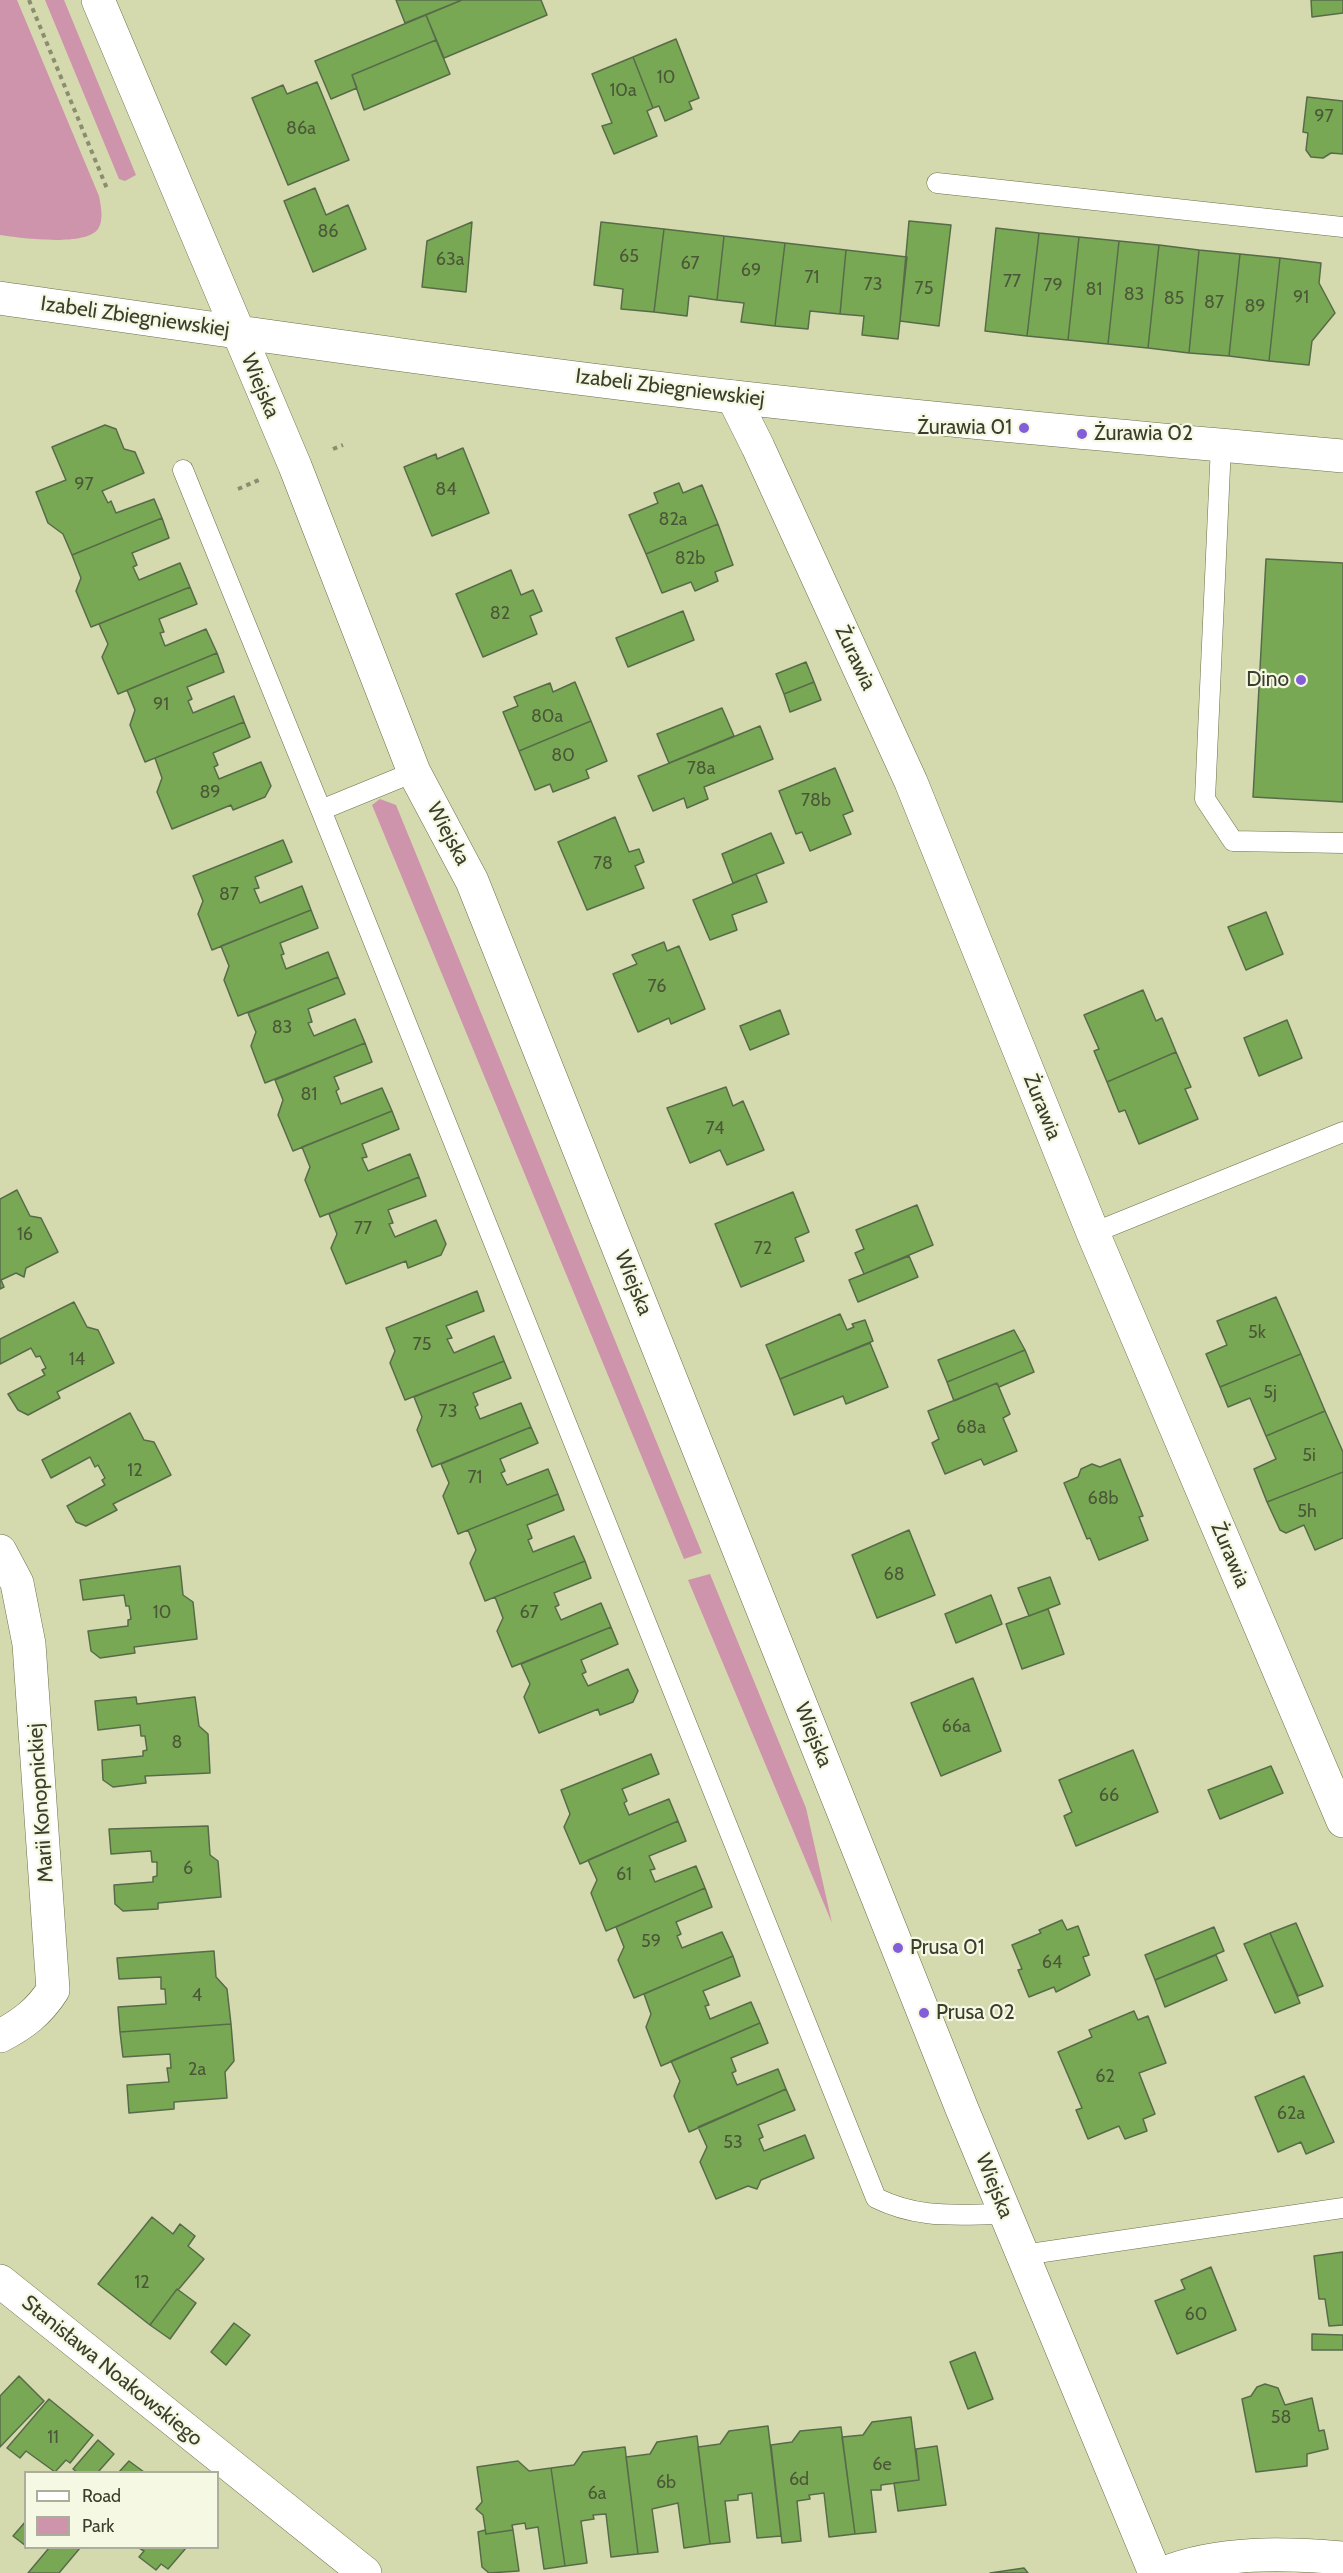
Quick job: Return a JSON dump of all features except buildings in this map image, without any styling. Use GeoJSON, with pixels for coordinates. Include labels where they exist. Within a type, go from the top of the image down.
{"type":"FeatureCollection","features":[{"type":"Feature","properties":{"kind":"street","name":"Wiejska"},"geometry":{"type":"LineString","coordinates":[[98,0],[299,477],[414,772],[472,881],[1006,2214],[1155,2573]]}},
{"type":"Feature","properties":{"kind":"street","name":"Izabeli Zbiegniewskiej"},"geometry":{"type":"LineString","coordinates":[[0,298],[237,332],[733,397],[1082,434],[1343,456]]}},
{"type":"Feature","properties":{"kind":"street","name":"Żurawia"},"geometry":{"type":"LineString","coordinates":[[733,397],[912,782],[1093,1233],[1343,1821]]}},
{"type":"Feature","properties":{"kind":"street","name":"Marii Konopnickiej"},"geometry":{"type":"LineString","coordinates":[[0,1551],[17,1583],[30,1644],[53,1990],[43,2006],[24,2024],[0,2036]]}},
{"type":"Feature","properties":{"kind":"street","name":"Stanisława Noakowskiego"},"geometry":{"type":"LineString","coordinates":[[0,2281],[365,2573]]}},
{"type":"Feature","properties":{"kind":"street"},"geometry":{"type":"LineString","coordinates":[[1164,2573],[1189,2563],[1266,2554],[1343,2558]]}},
{"type":"Feature","properties":{"kind":"lane"},"geometry":{"type":"LineString","coordinates":[[937,183],[1343,227]]}},
{"type":"Feature","properties":{"kind":"lane"},"geometry":{"type":"LineString","coordinates":[[1221,445],[1205,799],[1233,841],[1343,843]]}},
{"type":"Feature","properties":{"kind":"lane"},"geometry":{"type":"LineString","coordinates":[[183,470],[876,2198],[897,2208],[929,2215],[1006,2214]]}},
{"type":"Feature","properties":{"kind":"lane"},"geometry":{"type":"LineString","coordinates":[[321,810],[414,772]]}},
{"type":"Feature","properties":{"kind":"lane"},"geometry":{"type":"LineString","coordinates":[[1093,1233],[1343,1132]]}},
{"type":"Feature","properties":{"kind":"lane"},"geometry":{"type":"LineString","coordinates":[[1023,2255],[1343,2208]]}},
{"type":"Feature","properties":{"kind":"path"},"geometry":{"type":"LineString","coordinates":[[29,0],[108,191]]}},
{"type":"Feature","properties":{"kind":"green space"},"geometry":{"type":"Polygon","coordinates":[[[0,0],[17,0],[99,196],[101,222],[98,229],[91,235],[67,240],[52,240],[0,235],[0,0]]]}},
{"type":"Feature","properties":{"kind":"green space"},"geometry":{"type":"Polygon","coordinates":[[[45,0],[64,0],[136,175],[125,181],[119,179],[45,0]]]}},
{"type":"Feature","properties":{"kind":"green space"},"geometry":{"type":"Polygon","coordinates":[[[380,799],[396,805],[702,1553],[684,1559],[372,805],[380,799]]]}},
{"type":"Feature","properties":{"kind":"green space"},"geometry":{"type":"Polygon","coordinates":[[[710,1574],[806,1808],[832,1923],[688,1580],[710,1574]]]}},
{"type":"Feature","properties":{"kind":"place","name":"Żurawia 01"},"geometry":{"type":"Point","coordinates":[1024,428]}},
{"type":"Feature","properties":{"kind":"place","name":"Żurawia 02"},"geometry":{"type":"Point","coordinates":[1082,434]}},
{"type":"Feature","properties":{"kind":"place","name":"Dino"},"geometry":{"type":"Point","coordinates":[1301,680]}},
{"type":"Feature","properties":{"kind":"place","name":"Prusa 01"},"geometry":{"type":"Point","coordinates":[898,1948]}},
{"type":"Feature","properties":{"kind":"place","name":"Prusa 02"},"geometry":{"type":"Point","coordinates":[924,2013]}}]}
